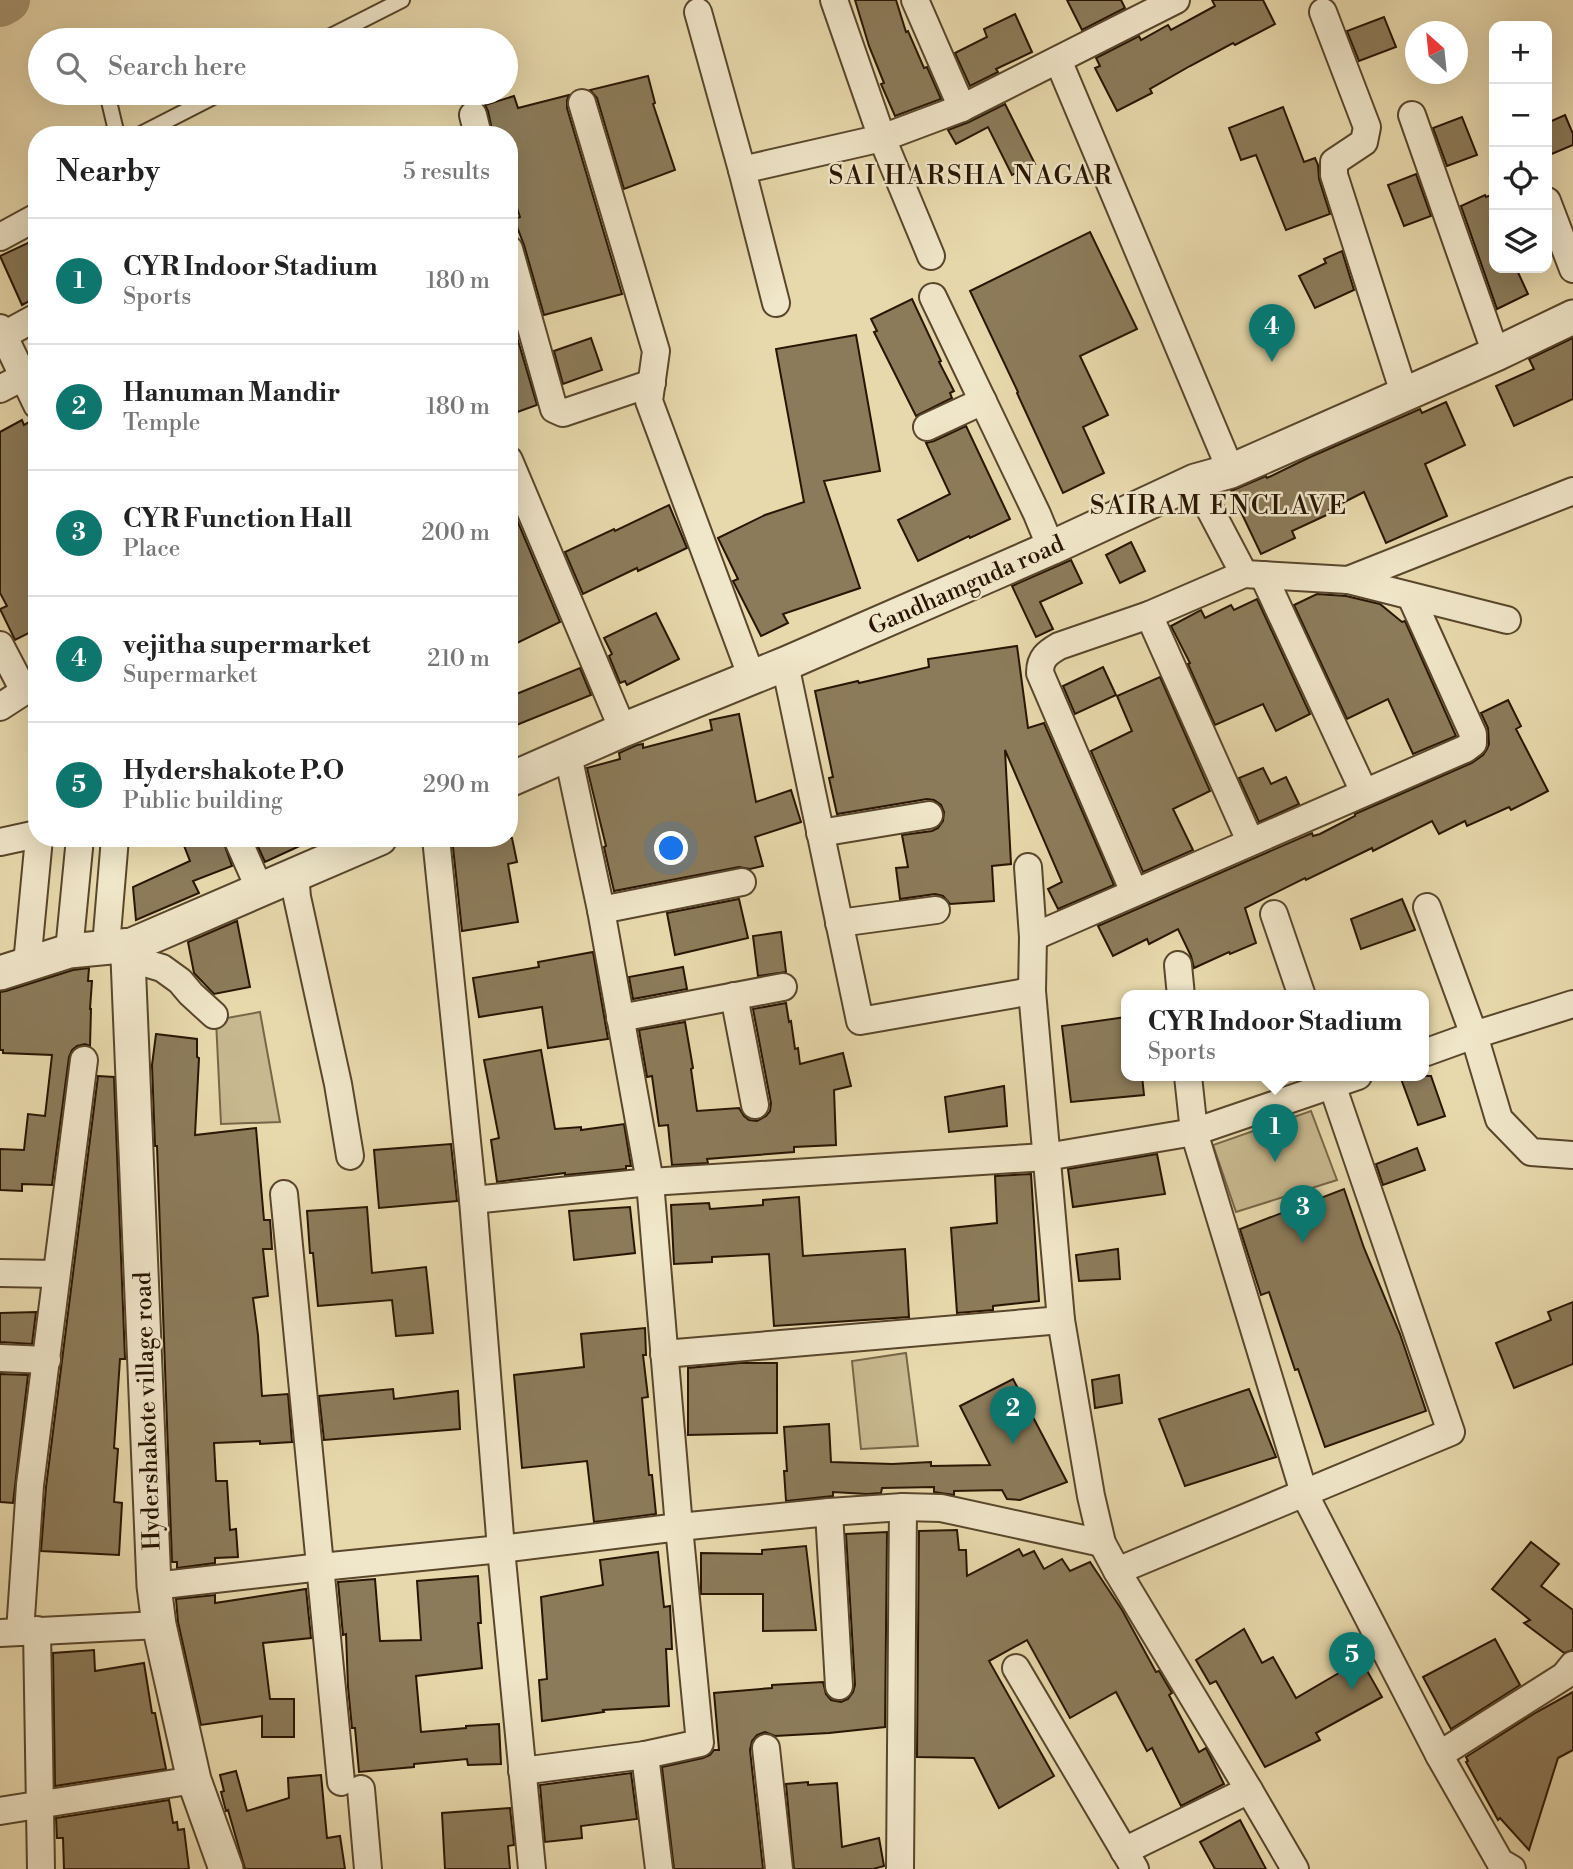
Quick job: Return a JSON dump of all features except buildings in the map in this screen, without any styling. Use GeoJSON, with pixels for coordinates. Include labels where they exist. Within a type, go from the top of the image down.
{"type":"FeatureCollection","features":[{"type":"Feature","properties":{"kind":"street"},"geometry":{"type":"LineString","coordinates":[[834,0],[882,138],[931,256]]}},
{"type":"Feature","properties":{"kind":"street"},"geometry":{"type":"LineString","coordinates":[[915,0],[962,108]]}},
{"type":"Feature","properties":{"kind":"street"},"geometry":{"type":"LineString","coordinates":[[742,170],[882,138],[962,108],[1058,60],[1159,4]]}},
{"type":"Feature","properties":{"kind":"street"},"geometry":{"type":"LineString","coordinates":[[698,12],[776,303]]}},
{"type":"Feature","properties":{"kind":"street"},"geometry":{"type":"LineString","coordinates":[[1323,12],[1367,127],[1364,142],[1334,162],[1334,175],[1404,393]]}},
{"type":"Feature","properties":{"kind":"street"},"geometry":{"type":"LineString","coordinates":[[1058,60],[1231,471]]}},
{"type":"Feature","properties":{"kind":"street"},"geometry":{"type":"LineString","coordinates":[[582,103],[656,351],[649,401],[752,678]]}},
{"type":"Feature","properties":{"kind":"street"},"geometry":{"type":"LineString","coordinates":[[1412,115],[1496,354]]}},
{"type":"Feature","properties":{"kind":"street"},"geometry":{"type":"LineString","coordinates":[[1550,210],[1573,269]]}},
{"type":"Feature","properties":{"kind":"street"},"geometry":{"type":"LineString","coordinates":[[0,237],[28,222]]}},
{"type":"Feature","properties":{"kind":"street"},"geometry":{"type":"LineString","coordinates":[[518,282],[554,409],[563,413],[652,383]]}},
{"type":"Feature","properties":{"kind":"street"},"geometry":{"type":"LineString","coordinates":[[933,297],[1051,548]]}},
{"type":"Feature","properties":{"kind":"street","name":"Gandhamguda road"},"geometry":{"type":"LineString","coordinates":[[518,776],[785,664],[1051,548],[1195,481],[1231,471],[1496,354],[1573,317]]}},
{"type":"Feature","properties":{"kind":"street"},"geometry":{"type":"LineString","coordinates":[[28,321],[2,332],[11,383],[28,397]]}},
{"type":"Feature","properties":{"kind":"street"},"geometry":{"type":"LineString","coordinates":[[927,427],[984,401]]}},
{"type":"Feature","properties":{"kind":"street"},"geometry":{"type":"LineString","coordinates":[[518,481],[623,730]]}},
{"type":"Feature","properties":{"kind":"street"},"geometry":{"type":"LineString","coordinates":[[1195,481],[1254,575],[1364,792]]}},
{"type":"Feature","properties":{"kind":"street"},"geometry":{"type":"LineString","coordinates":[[1348,580],[1573,491]]}},
{"type":"Feature","properties":{"kind":"street"},"geometry":{"type":"LineString","coordinates":[[1134,892],[1040,673],[1040,663],[1047,653],[1059,646],[1254,575],[1348,580],[1507,620]]}},
{"type":"Feature","properties":{"kind":"street"},"geometry":{"type":"LineString","coordinates":[[1033,937],[1473,743],[1473,734],[1411,597]]}},
{"type":"Feature","properties":{"kind":"street"},"geometry":{"type":"LineString","coordinates":[[1149,615],[1250,841]]}},
{"type":"Feature","properties":{"kind":"street"},"geometry":{"type":"LineString","coordinates":[[0,645],[28,684]]}},
{"type":"Feature","properties":{"kind":"street"},"geometry":{"type":"LineString","coordinates":[[785,664],[860,1021],[1032,991]]}},
{"type":"Feature","properties":{"kind":"street"},"geometry":{"type":"LineString","coordinates":[[0,707],[28,688]]}},
{"type":"Feature","properties":{"kind":"street"},"geometry":{"type":"LineString","coordinates":[[522,1771],[645,1755],[701,1743],[679,1527],[650,1182],[601,910],[568,755]]}},
{"type":"Feature","properties":{"kind":"street"},"geometry":{"type":"LineString","coordinates":[[820,833],[929,815]]}},
{"type":"Feature","properties":{"kind":"street"},"geometry":{"type":"LineString","coordinates":[[0,842],[28,838]]}},
{"type":"Feature","properties":{"kind":"street"},"geometry":{"type":"LineString","coordinates":[[36,847],[14,969],[69,951],[122,950],[355,847]]}},
{"type":"Feature","properties":{"kind":"street"},"geometry":{"type":"LineString","coordinates":[[69,951],[79,847]]}},
{"type":"Feature","properties":{"kind":"street"},"geometry":{"type":"LineString","coordinates":[[116,847],[122,950]]}},
{"type":"Feature","properties":{"kind":"street"},"geometry":{"type":"LineString","coordinates":[[241,847],[260,890]]}},
{"type":"Feature","properties":{"kind":"street"},"geometry":{"type":"LineString","coordinates":[[437,847],[473,1200],[501,1549],[531,1869]]}},
{"type":"Feature","properties":{"kind":"street"},"geometry":{"type":"LineString","coordinates":[[1028,867],[1033,937],[1032,991],[1061,1320],[1091,1496],[1102,1544],[1295,1869]]}},
{"type":"Feature","properties":{"kind":"street"},"geometry":{"type":"LineString","coordinates":[[295,874],[350,1156]]}},
{"type":"Feature","properties":{"kind":"street"},"geometry":{"type":"LineString","coordinates":[[601,910],[741,881]]}},
{"type":"Feature","properties":{"kind":"street"},"geometry":{"type":"LineString","coordinates":[[1427,907],[1474,1035],[1499,1119],[1531,1152],[1573,1155]]}},
{"type":"Feature","properties":{"kind":"street"},"geometry":{"type":"LineString","coordinates":[[839,923],[936,910]]}},
{"type":"Feature","properties":{"kind":"street"},"geometry":{"type":"LineString","coordinates":[[1274,914],[1300,990]]}},
{"type":"Feature","properties":{"kind":"street"},"geometry":{"type":"LineString","coordinates":[[122,950],[162,968],[180,981],[214,1015]]}},
{"type":"Feature","properties":{"kind":"street","name":"Hydershakote village road"},"geometry":{"type":"LineString","coordinates":[[122,950],[154,1586],[159,1625],[194,1780],[226,1869]]}},
{"type":"Feature","properties":{"kind":"street"},"geometry":{"type":"LineString","coordinates":[[1178,965],[1180,990]]}},
{"type":"Feature","properties":{"kind":"street"},"geometry":{"type":"LineString","coordinates":[[620,1018],[783,987]]}},
{"type":"Feature","properties":{"kind":"street"},"geometry":{"type":"LineString","coordinates":[[734,996],[755,1105]]}},
{"type":"Feature","properties":{"kind":"street"},"geometry":{"type":"LineString","coordinates":[[1429,1051],[1573,1004]]}},
{"type":"Feature","properties":{"kind":"street"},"geometry":{"type":"LineString","coordinates":[[41,1869],[39,1805],[19,1632],[30,1485],[84,1060]]}},
{"type":"Feature","properties":{"kind":"street"},"geometry":{"type":"LineString","coordinates":[[1189,1081],[1194,1132],[1304,1493],[1500,1867]]}},
{"type":"Feature","properties":{"kind":"street"},"geometry":{"type":"LineString","coordinates":[[473,1200],[650,1182],[1046,1157],[1194,1132],[1331,1081],[1451,1432],[1117,1571]]}},
{"type":"Feature","properties":{"kind":"street"},"geometry":{"type":"LineString","coordinates":[[284,1194],[321,1567],[351,1786],[368,1869]]}},
{"type":"Feature","properties":{"kind":"street"},"geometry":{"type":"LineString","coordinates":[[0,1273],[56,1274]]}},
{"type":"Feature","properties":{"kind":"street"},"geometry":{"type":"LineString","coordinates":[[664,1354],[1061,1320]]}},
{"type":"Feature","properties":{"kind":"street"},"geometry":{"type":"LineString","coordinates":[[0,1358],[47,1360]]}},
{"type":"Feature","properties":{"kind":"street"},"geometry":{"type":"LineString","coordinates":[[154,1586],[679,1527],[903,1507],[941,1508],[1102,1544]]}},
{"type":"Feature","properties":{"kind":"street"},"geometry":{"type":"LineString","coordinates":[[900,1869],[903,1507]]}},
{"type":"Feature","properties":{"kind":"street"},"geometry":{"type":"LineString","coordinates":[[829,1512],[839,1686]]}},
{"type":"Feature","properties":{"kind":"street"},"geometry":{"type":"LineString","coordinates":[[19,1632],[159,1625]]}},
{"type":"Feature","properties":{"kind":"street"},"geometry":{"type":"LineString","coordinates":[[1439,1755],[1564,1676],[1573,1665]]}},
{"type":"Feature","properties":{"kind":"street"},"geometry":{"type":"LineString","coordinates":[[1016,1668],[1129,1860],[1250,1790]]}},
{"type":"Feature","properties":{"kind":"street"},"geometry":{"type":"LineString","coordinates":[[766,1748],[779,1869]]}},
{"type":"Feature","properties":{"kind":"street"},"geometry":{"type":"LineString","coordinates":[[645,1755],[659,1869]]}},
{"type":"Feature","properties":{"kind":"street"},"geometry":{"type":"LineString","coordinates":[[0,1811],[194,1780]]}},
{"type":"Feature","properties":{"kind":"lane"},"geometry":{"type":"LineString","coordinates":[[347,28],[402,0]]}},
{"type":"Feature","properties":{"kind":"lane"},"geometry":{"type":"LineString","coordinates":[[110,105],[115,126]]}},
{"type":"Feature","properties":{"kind":"lane"},"geometry":{"type":"LineString","coordinates":[[157,126],[198,105]]}},
{"type":"Feature","properties":{"kind":"shaded area"},"geometry":{"type":"Polygon","coordinates":[[[260,1012],[280,1122],[221,1124],[216,1020],[260,1012]]]}},
{"type":"Feature","properties":{"kind":"shaded area"},"geometry":{"type":"Polygon","coordinates":[[[1311,1111],[1337,1180],[1236,1212],[1213,1145],[1311,1111]]]}},
{"type":"Feature","properties":{"kind":"shaded area"},"geometry":{"type":"Polygon","coordinates":[[[906,1353],[918,1446],[861,1449],[852,1361],[906,1353]]]}},
{"type":"Feature","properties":{"kind":"waterway"},"geometry":{"type":"LineString","coordinates":[[0,4],[7,0]]}},
{"type":"Feature","properties":{"kind":"place","name":"vejitha supermarket"},"geometry":{"type":"Point","coordinates":[1272,362]}},
{"type":"Feature","properties":{"kind":"place","name":"CYR Indoor Stadium"},"geometry":{"type":"Point","coordinates":[1275,1162]}},
{"type":"Feature","properties":{"kind":"place","name":"CYR Function Hall"},"geometry":{"type":"Point","coordinates":[1303,1243]}},
{"type":"Feature","properties":{"kind":"place","name":"Hanuman Mandir"},"geometry":{"type":"Point","coordinates":[1013,1444]}},
{"type":"Feature","properties":{"kind":"place","name":"Hydershakote P.O"},"geometry":{"type":"Point","coordinates":[1352,1690]}},
{"type":"Feature","properties":{"kind":"district","name":"SAI HARSHA NAGAR"},"geometry":{"type":"Point","coordinates":[971,175]}},
{"type":"Feature","properties":{"kind":"district","name":"SAIRAM ENCLAVE"},"geometry":{"type":"Point","coordinates":[1219,505]}}]}
